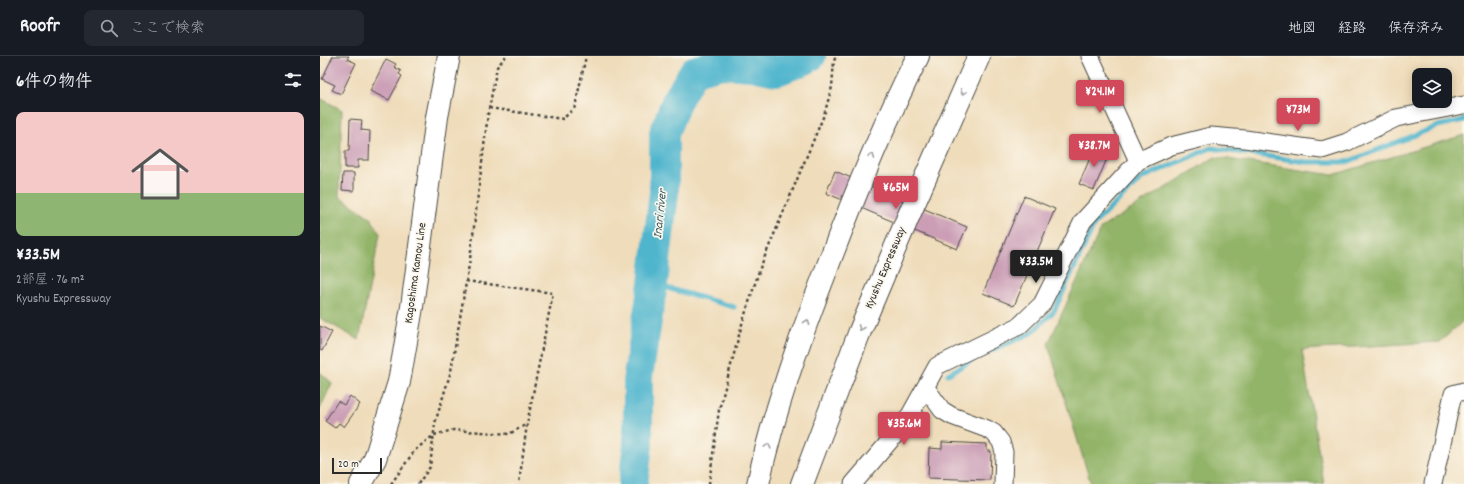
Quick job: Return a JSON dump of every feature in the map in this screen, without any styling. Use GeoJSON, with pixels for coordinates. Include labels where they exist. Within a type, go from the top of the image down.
{"type":"FeatureCollection","features":[{"type":"Feature","properties":{"kind":"main road","name":"Kagoshima Kamou Line"},"geometry":{"type":"LineString","coordinates":[[361,484],[375,459],[399,382],[412,307],[437,117],[449,56]]}},
{"type":"Feature","properties":{"kind":"main road"},"geometry":{"type":"LineString","coordinates":[[758,484],[782,392],[812,306],[856,191],[918,56]]}},
{"type":"Feature","properties":{"kind":"main road","name":"Kyushu Expressway"},"geometry":{"type":"LineString","coordinates":[[802,484],[863,324],[979,56]]}},
{"type":"Feature","properties":{"kind":"street"},"geometry":{"type":"LineString","coordinates":[[1090,56],[1138,161]]}},
{"type":"Feature","properties":{"kind":"street"},"geometry":{"type":"LineString","coordinates":[[852,484],[906,422],[937,366],[1019,326],[1042,304],[1083,221],[1138,161],[1171,146],[1211,136],[1245,139],[1322,150],[1347,142],[1396,118],[1464,105]]}},
{"type":"Feature","properties":{"kind":"street"},"geometry":{"type":"LineString","coordinates":[[926,388],[942,410],[952,416],[994,433],[1001,442],[1004,452],[1003,484]]}},
{"type":"Feature","properties":{"kind":"street"},"geometry":{"type":"LineString","coordinates":[[1433,484],[1453,394],[1464,391]]}},
{"type":"Feature","properties":{"kind":"path"},"geometry":{"type":"LineString","coordinates":[[418,484],[430,467],[435,423],[452,371],[466,282],[489,108],[497,67],[506,56]]}},
{"type":"Feature","properties":{"kind":"path"},"geometry":{"type":"LineString","coordinates":[[489,108],[563,119],[575,107],[586,56]]}},
{"type":"Feature","properties":{"kind":"path"},"geometry":{"type":"LineString","coordinates":[[709,484],[719,410],[742,324],[760,268],[824,115],[832,87],[834,61],[836,56]]}},
{"type":"Feature","properties":{"kind":"path"},"geometry":{"type":"LineString","coordinates":[[466,282],[553,292],[527,424],[519,484]]}},
{"type":"Feature","properties":{"kind":"path"},"geometry":{"type":"LineString","coordinates":[[391,484],[415,450],[434,435],[453,430],[509,434],[527,424]]}},
{"type":"Feature","properties":{"kind":"green space"},"geometry":{"type":"Polygon","coordinates":[[[320,98],[342,110],[339,196],[371,218],[380,234],[359,340],[320,318],[320,98]]]}},
{"type":"Feature","properties":{"kind":"green space"},"geometry":{"type":"Polygon","coordinates":[[[1464,135],[1464,320],[1440,342],[1302,350],[1324,484],[1091,484],[1048,344],[1101,228],[1215,157],[1333,175],[1464,135]]]}},
{"type":"Feature","properties":{"kind":"green space"},"geometry":{"type":"Polygon","coordinates":[[[320,372],[332,383],[320,409],[320,372]]]}},
{"type":"Feature","properties":{"kind":"building"},"geometry":{"type":"Polygon","coordinates":[[[333,56],[349,56],[347,59],[356,63],[341,94],[332,90],[335,85],[322,79],[333,56]]]}},
{"type":"Feature","properties":{"kind":"building"},"geometry":{"type":"Polygon","coordinates":[[[386,59],[396,64],[394,67],[401,71],[399,74],[402,76],[389,100],[370,91],[386,59]]]}},
{"type":"Feature","properties":{"kind":"building"},"geometry":{"type":"Polygon","coordinates":[[[350,119],[362,120],[361,130],[370,131],[369,160],[358,160],[358,168],[345,168],[345,151],[349,151],[350,119]]]}},
{"type":"Feature","properties":{"kind":"building"},"geometry":{"type":"Polygon","coordinates":[[[1095,146],[1110,151],[1094,190],[1079,184],[1095,146]]]}},
{"type":"Feature","properties":{"kind":"building"},"geometry":{"type":"Polygon","coordinates":[[[835,171],[967,227],[957,249],[826,193],[835,171]]]}},
{"type":"Feature","properties":{"kind":"building"},"geometry":{"type":"Polygon","coordinates":[[[343,173],[354,173],[354,191],[342,190],[343,173]]]}},
{"type":"Feature","properties":{"kind":"building"},"geometry":{"type":"Polygon","coordinates":[[[1024,196],[1055,209],[1014,306],[983,293],[1024,196]]]}},
{"type":"Feature","properties":{"kind":"building"},"geometry":{"type":"Polygon","coordinates":[[[320,326],[332,332],[322,351],[320,350],[320,326]]]}},
{"type":"Feature","properties":{"kind":"building"},"geometry":{"type":"Polygon","coordinates":[[[350,396],[360,404],[344,427],[339,423],[335,428],[325,421],[338,401],[344,405],[350,396]]]}},
{"type":"Feature","properties":{"kind":"building"},"geometry":{"type":"Polygon","coordinates":[[[942,442],[987,444],[987,451],[991,451],[990,480],[928,478],[929,448],[942,449],[942,442]]]}},
{"type":"Feature","properties":{"kind":"waterway","name":"Inari river"},"geometry":{"type":"LineString","coordinates":[[633,484],[638,445],[638,376],[653,284],[664,193],[664,133],[676,102],[694,71],[722,64],[753,66],[777,71],[805,60],[811,56]]}},
{"type":"Feature","properties":{"kind":"waterway"},"geometry":{"type":"LineString","coordinates":[[948,374],[981,355],[1031,333],[1054,311],[1095,223],[1142,178],[1211,148],[1306,162],[1347,162],[1438,126],[1464,120]]}},
{"type":"Feature","properties":{"kind":"waterway"},"geometry":{"type":"LineString","coordinates":[[653,284],[734,307]]}}]}
